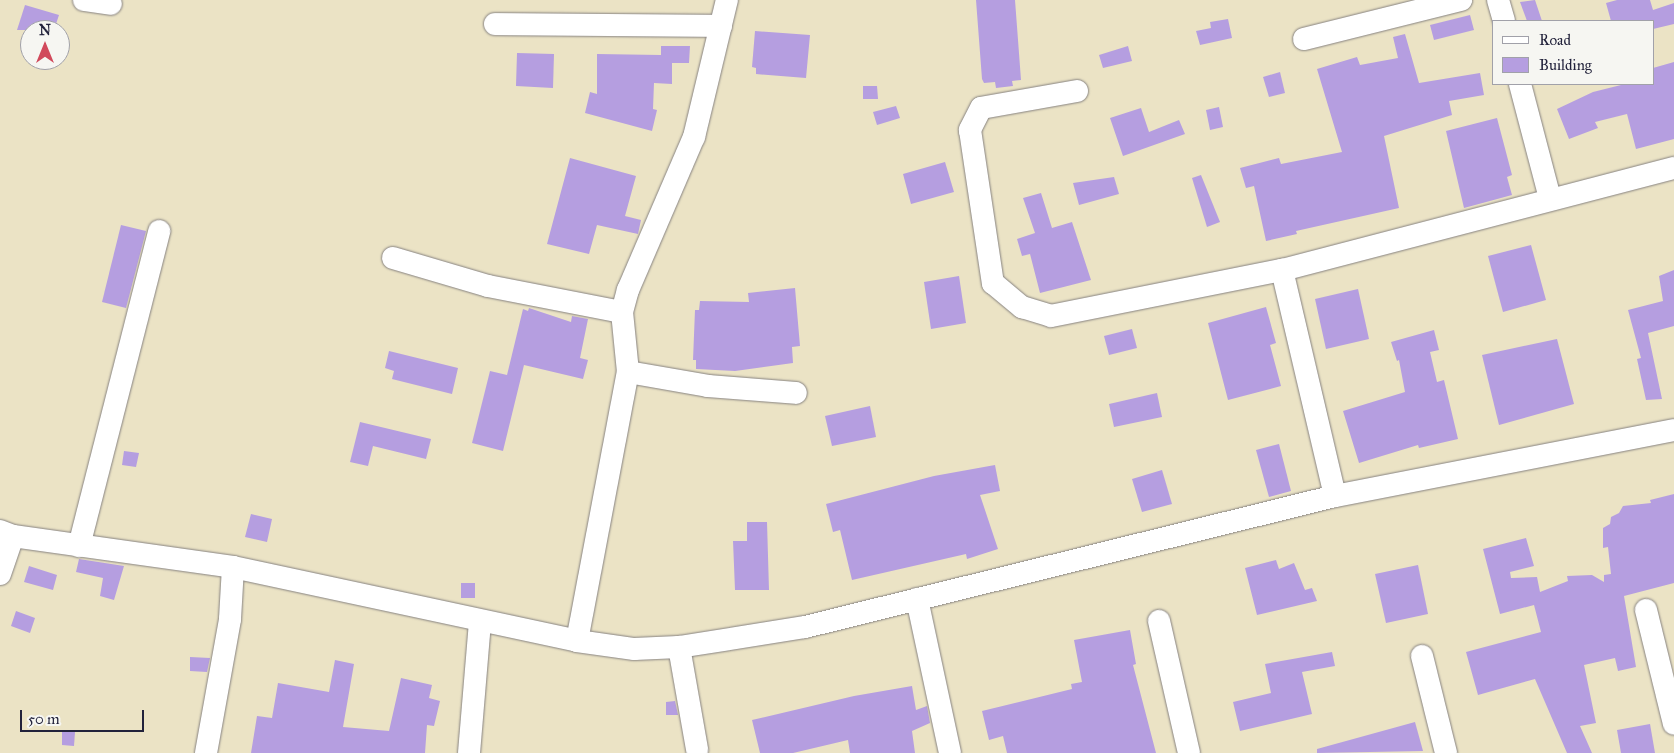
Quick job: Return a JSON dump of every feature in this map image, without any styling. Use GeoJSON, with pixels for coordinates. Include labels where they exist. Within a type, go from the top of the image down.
{"type":"FeatureCollection","features":[{"type":"Feature","properties":{"kind":"street"},"geometry":{"type":"LineString","coordinates":[[84,0],[111,4]]}},
{"type":"Feature","properties":{"kind":"street"},"geometry":{"type":"LineString","coordinates":[[577,641],[628,372],[622,312],[631,283],[694,137],[727,0]]}},
{"type":"Feature","properties":{"kind":"street"},"geometry":{"type":"LineString","coordinates":[[1304,39],[1461,0]]}},
{"type":"Feature","properties":{"kind":"street"},"geometry":{"type":"LineString","coordinates":[[1498,0],[1504,20]]}},
{"type":"Feature","properties":{"kind":"street"},"geometry":{"type":"LineString","coordinates":[[496,24],[720,26]]}},
{"type":"Feature","properties":{"kind":"street"},"geometry":{"type":"LineString","coordinates":[[1520,85],[1550,198]]}},
{"type":"Feature","properties":{"kind":"street"},"geometry":{"type":"LineString","coordinates":[[1077,92],[981,108],[974,117],[970,130],[993,283],[1022,307],[1051,316],[1282,270],[1550,198],[1674,168]]}},
{"type":"Feature","properties":{"kind":"street"},"geometry":{"type":"LineString","coordinates":[[79,546],[159,231]]}},
{"type":"Feature","properties":{"kind":"street"},"geometry":{"type":"LineString","coordinates":[[393,258],[488,286],[622,312]]}},
{"type":"Feature","properties":{"kind":"street"},"geometry":{"type":"LineString","coordinates":[[1282,270],[1335,496]]}},
{"type":"Feature","properties":{"kind":"street"},"geometry":{"type":"LineString","coordinates":[[628,372],[708,386],[796,393]]}},
{"type":"Feature","properties":{"kind":"street"},"geometry":{"type":"LineString","coordinates":[[0,574],[7,534],[233,567],[480,622],[577,641],[634,648],[679,647],[804,627],[1335,496],[1674,430]]}},
{"type":"Feature","properties":{"kind":"street"},"geometry":{"type":"LineString","coordinates":[[206,753],[230,619],[233,567]]}},
{"type":"Feature","properties":{"kind":"street"},"geometry":{"type":"LineString","coordinates":[[917,599],[950,753]]}},
{"type":"Feature","properties":{"kind":"street"},"geometry":{"type":"LineString","coordinates":[[1646,610],[1674,724]]}},
{"type":"Feature","properties":{"kind":"street"},"geometry":{"type":"LineString","coordinates":[[1160,620],[1189,753]]}},
{"type":"Feature","properties":{"kind":"street"},"geometry":{"type":"LineString","coordinates":[[469,753],[480,622]]}},
{"type":"Feature","properties":{"kind":"street"},"geometry":{"type":"LineString","coordinates":[[679,647],[698,749]]}},
{"type":"Feature","properties":{"kind":"street"},"geometry":{"type":"LineString","coordinates":[[1422,656],[1446,753]]}},
{"type":"Feature","properties":{"kind":"building"},"geometry":{"type":"Polygon","coordinates":[[[976,0],[1015,0],[1021,80],[1012,81],[1013,86],[996,88],[995,82],[984,83],[982,79],[976,0]]]}},
{"type":"Feature","properties":{"kind":"building"},"geometry":{"type":"Polygon","coordinates":[[[1535,0],[1542,20],[1527,20],[1520,2],[1535,0]]]}},
{"type":"Feature","properties":{"kind":"building"},"geometry":{"type":"Polygon","coordinates":[[[1617,0],[1650,0],[1653,10],[1674,3],[1674,24],[1654,29],[1654,20],[1611,20],[1606,3],[1617,0]]]}},
{"type":"Feature","properties":{"kind":"building"},"geometry":{"type":"Polygon","coordinates":[[[25,5],[59,15],[57,20],[20,20],[25,5]]]}},
{"type":"Feature","properties":{"kind":"building"},"geometry":{"type":"Polygon","coordinates":[[[1470,15],[1474,30],[1434,40],[1430,25],[1470,15]]]}},
{"type":"Feature","properties":{"kind":"building"},"geometry":{"type":"Polygon","coordinates":[[[1228,19],[1232,38],[1200,45],[1196,31],[1211,28],[1210,22],[1228,19]]]}},
{"type":"Feature","properties":{"kind":"building"},"geometry":{"type":"Polygon","coordinates":[[[755,31],[810,35],[806,78],[756,74],[756,68],[752,67],[755,31]]]}},
{"type":"Feature","properties":{"kind":"building"},"geometry":{"type":"Polygon","coordinates":[[[1405,34],[1419,83],[1480,73],[1484,95],[1449,101],[1452,115],[1384,136],[1399,208],[1296,231],[1297,234],[1266,241],[1254,186],[1246,188],[1240,168],[1279,158],[1281,164],[1342,152],[1317,69],[1357,57],[1360,65],[1398,58],[1393,37],[1405,34]]]}},
{"type":"Feature","properties":{"kind":"building"},"geometry":{"type":"Polygon","coordinates":[[[661,46],[690,46],[689,63],[672,63],[672,84],[654,83],[653,109],[657,110],[652,131],[585,113],[590,92],[597,94],[597,54],[661,55],[661,46]]]}},
{"type":"Feature","properties":{"kind":"building"},"geometry":{"type":"Polygon","coordinates":[[[1128,46],[1132,61],[1103,68],[1099,55],[1128,46]]]}},
{"type":"Feature","properties":{"kind":"building"},"geometry":{"type":"Polygon","coordinates":[[[517,53],[554,54],[553,88],[516,86],[517,53]]]}},
{"type":"Feature","properties":{"kind":"building"},"geometry":{"type":"Polygon","coordinates":[[[1674,62],[1674,139],[1636,149],[1627,114],[1595,122],[1598,128],[1569,139],[1557,109],[1593,92],[1621,85],[1654,85],[1654,68],[1674,62]]]}},
{"type":"Feature","properties":{"kind":"building"},"geometry":{"type":"Polygon","coordinates":[[[1280,72],[1285,93],[1269,97],[1263,77],[1280,72]]]}},
{"type":"Feature","properties":{"kind":"building"},"geometry":{"type":"Polygon","coordinates":[[[863,86],[877,86],[878,99],[863,99],[863,86]]]}},
{"type":"Feature","properties":{"kind":"building"},"geometry":{"type":"Polygon","coordinates":[[[896,106],[900,118],[877,125],[873,112],[896,106]]]}},
{"type":"Feature","properties":{"kind":"building"},"geometry":{"type":"Polygon","coordinates":[[[1219,107],[1223,127],[1210,130],[1206,110],[1219,107]]]}},
{"type":"Feature","properties":{"kind":"building"},"geometry":{"type":"Polygon","coordinates":[[[1141,108],[1149,132],[1179,120],[1185,134],[1123,156],[1110,118],[1141,108]]]}},
{"type":"Feature","properties":{"kind":"building"},"geometry":{"type":"Polygon","coordinates":[[[1497,118],[1512,175],[1507,177],[1512,195],[1464,208],[1446,131],[1497,118]]]}},
{"type":"Feature","properties":{"kind":"building"},"geometry":{"type":"Polygon","coordinates":[[[570,158],[636,176],[625,216],[641,220],[638,234],[597,225],[589,254],[547,244],[570,158]]]}},
{"type":"Feature","properties":{"kind":"building"},"geometry":{"type":"Polygon","coordinates":[[[945,162],[954,192],[911,204],[903,174],[945,162]]]}},
{"type":"Feature","properties":{"kind":"building"},"geometry":{"type":"Polygon","coordinates":[[[1201,175],[1220,222],[1207,227],[1192,178],[1201,175]]]}},
{"type":"Feature","properties":{"kind":"building"},"geometry":{"type":"Polygon","coordinates":[[[1114,177],[1119,194],[1079,205],[1073,183],[1114,177]]]}},
{"type":"Feature","properties":{"kind":"building"},"geometry":{"type":"Polygon","coordinates":[[[1041,193],[1052,228],[1072,222],[1091,280],[1040,293],[1030,254],[1022,256],[1017,239],[1035,233],[1023,198],[1041,193]]]}},
{"type":"Feature","properties":{"kind":"building"},"geometry":{"type":"Polygon","coordinates":[[[121,225],[146,231],[126,308],[102,302],[121,225]]]}},
{"type":"Feature","properties":{"kind":"building"},"geometry":{"type":"Polygon","coordinates":[[[1531,245],[1546,300],[1503,312],[1488,256],[1531,245]]]}},
{"type":"Feature","properties":{"kind":"building"},"geometry":{"type":"Polygon","coordinates":[[[1674,270],[1674,326],[1648,333],[1662,399],[1646,400],[1637,359],[1641,358],[1628,310],[1663,301],[1659,276],[1674,270]]]}},
{"type":"Feature","properties":{"kind":"building"},"geometry":{"type":"Polygon","coordinates":[[[959,276],[966,323],[931,329],[924,282],[959,276]]]}},
{"type":"Feature","properties":{"kind":"building"},"geometry":{"type":"Polygon","coordinates":[[[795,288],[800,346],[792,347],[793,363],[735,371],[696,369],[696,360],[693,360],[695,310],[699,310],[700,301],[749,302],[748,293],[795,288]]]}},
{"type":"Feature","properties":{"kind":"building"},"geometry":{"type":"Polygon","coordinates":[[[1358,289],[1369,339],[1326,349],[1315,299],[1358,289]]]}},
{"type":"Feature","properties":{"kind":"building"},"geometry":{"type":"Polygon","coordinates":[[[1266,307],[1276,343],[1270,345],[1281,386],[1228,400],[1208,323],[1266,307]]]}},
{"type":"Feature","properties":{"kind":"building"},"geometry":{"type":"Polygon","coordinates":[[[529,308],[571,322],[572,316],[588,319],[580,358],[588,360],[583,379],[524,365],[503,451],[472,443],[490,371],[507,375],[523,309],[528,311],[529,308]]]}},
{"type":"Feature","properties":{"kind":"building"},"geometry":{"type":"Polygon","coordinates":[[[1132,329],[1137,348],[1109,355],[1104,336],[1132,329]]]}},
{"type":"Feature","properties":{"kind":"building"},"geometry":{"type":"Polygon","coordinates":[[[1434,330],[1439,350],[1430,352],[1437,382],[1444,380],[1458,439],[1419,448],[1418,445],[1359,463],[1343,411],[1405,392],[1399,360],[1397,361],[1391,342],[1434,330]]]}},
{"type":"Feature","properties":{"kind":"building"},"geometry":{"type":"Polygon","coordinates":[[[1557,339],[1574,404],[1499,425],[1482,355],[1557,339]]]}},
{"type":"Feature","properties":{"kind":"building"},"geometry":{"type":"Polygon","coordinates":[[[389,351],[458,368],[452,394],[392,379],[394,371],[385,368],[389,351]]]}},
{"type":"Feature","properties":{"kind":"building"},"geometry":{"type":"Polygon","coordinates":[[[1157,393],[1162,417],[1114,427],[1109,404],[1157,393]]]}},
{"type":"Feature","properties":{"kind":"building"},"geometry":{"type":"Polygon","coordinates":[[[870,406],[876,437],[832,446],[825,416],[870,406]]]}},
{"type":"Feature","properties":{"kind":"building"},"geometry":{"type":"Polygon","coordinates":[[[360,422],[431,439],[426,459],[373,446],[368,466],[350,462],[360,422]]]}},
{"type":"Feature","properties":{"kind":"building"},"geometry":{"type":"Polygon","coordinates":[[[1279,444],[1291,491],[1269,497],[1256,450],[1279,444]]]}},
{"type":"Feature","properties":{"kind":"building"},"geometry":{"type":"Polygon","coordinates":[[[124,451],[139,453],[136,467],[122,465],[124,451]]]}},
{"type":"Feature","properties":{"kind":"building"},"geometry":{"type":"Polygon","coordinates":[[[995,465],[1000,491],[980,495],[998,549],[967,559],[966,554],[852,580],[840,530],[833,532],[826,504],[934,476],[995,465]]]}},
{"type":"Feature","properties":{"kind":"building"},"geometry":{"type":"Polygon","coordinates":[[[1162,470],[1172,504],[1142,512],[1132,479],[1162,470]]]}},
{"type":"Feature","properties":{"kind":"building"},"geometry":{"type":"Polygon","coordinates":[[[1674,494],[1674,583],[1624,596],[1636,667],[1618,671],[1615,658],[1584,665],[1596,723],[1580,726],[1592,753],[1567,753],[1535,679],[1478,695],[1466,652],[1541,632],[1534,605],[1500,614],[1483,549],[1526,538],[1534,566],[1510,572],[1511,578],[1537,577],[1540,592],[1568,581],[1567,576],[1592,575],[1604,582],[1604,575],[1611,574],[1608,547],[1603,548],[1603,528],[1610,524],[1611,517],[1619,513],[1623,506],[1651,503],[1650,500],[1674,494]]]}},
{"type":"Feature","properties":{"kind":"building"},"geometry":{"type":"Polygon","coordinates":[[[251,514],[272,519],[267,542],[245,537],[251,514]]]}},
{"type":"Feature","properties":{"kind":"building"},"geometry":{"type":"Polygon","coordinates":[[[747,522],[767,522],[769,590],[735,590],[733,541],[747,541],[747,522]]]}},
{"type":"Feature","properties":{"kind":"building"},"geometry":{"type":"Polygon","coordinates":[[[79,559],[124,566],[114,600],[100,596],[103,578],[76,572],[79,559]]]}},
{"type":"Feature","properties":{"kind":"building"},"geometry":{"type":"Polygon","coordinates":[[[1276,560],[1279,569],[1294,563],[1305,590],[1312,588],[1317,601],[1257,615],[1245,568],[1276,560]]]}},
{"type":"Feature","properties":{"kind":"building"},"geometry":{"type":"Polygon","coordinates":[[[1418,565],[1428,614],[1386,623],[1375,574],[1418,565]]]}},
{"type":"Feature","properties":{"kind":"building"},"geometry":{"type":"Polygon","coordinates":[[[29,566],[57,575],[53,590],[24,582],[29,566]]]}},
{"type":"Feature","properties":{"kind":"building"},"geometry":{"type":"Polygon","coordinates":[[[461,583],[475,583],[475,598],[461,598],[461,583]]]}},
{"type":"Feature","properties":{"kind":"building"},"geometry":{"type":"Polygon","coordinates":[[[16,611],[35,618],[30,633],[11,626],[16,611]]]}},
{"type":"Feature","properties":{"kind":"building"},"geometry":{"type":"Polygon","coordinates":[[[1130,630],[1136,664],[1133,665],[1156,753],[1007,753],[1003,736],[989,740],[982,711],[1072,689],[1071,684],[1082,682],[1074,640],[1130,630]]]}},
{"type":"Feature","properties":{"kind":"building"},"geometry":{"type":"Polygon","coordinates":[[[1332,652],[1335,666],[1302,672],[1312,714],[1240,731],[1233,702],[1271,693],[1265,664],[1332,652]]]}},
{"type":"Feature","properties":{"kind":"building"},"geometry":{"type":"Polygon","coordinates":[[[190,657],[210,658],[207,672],[190,671],[190,657]]]}},
{"type":"Feature","properties":{"kind":"building"},"geometry":{"type":"Polygon","coordinates":[[[335,660],[354,664],[343,727],[389,731],[401,678],[432,685],[429,698],[440,701],[434,726],[427,725],[425,753],[251,753],[257,716],[272,718],[278,683],[329,692],[335,660]]]}},
{"type":"Feature","properties":{"kind":"building"},"geometry":{"type":"Polygon","coordinates":[[[912,686],[916,710],[927,706],[930,723],[912,731],[915,753],[850,753],[848,740],[793,753],[760,753],[752,720],[854,696],[912,686]]]}},
{"type":"Feature","properties":{"kind":"building"},"geometry":{"type":"Polygon","coordinates":[[[675,701],[678,715],[666,715],[666,702],[675,701]]]}},
{"type":"Feature","properties":{"kind":"building"},"geometry":{"type":"Polygon","coordinates":[[[1415,722],[1423,751],[1317,753],[1317,749],[1415,722]]]}},
{"type":"Feature","properties":{"kind":"building"},"geometry":{"type":"Polygon","coordinates":[[[1650,724],[1655,753],[1621,753],[1617,730],[1650,724]]]}},
{"type":"Feature","properties":{"kind":"building"},"geometry":{"type":"Polygon","coordinates":[[[62,731],[75,732],[74,746],[62,745],[62,731]]]}}]}
